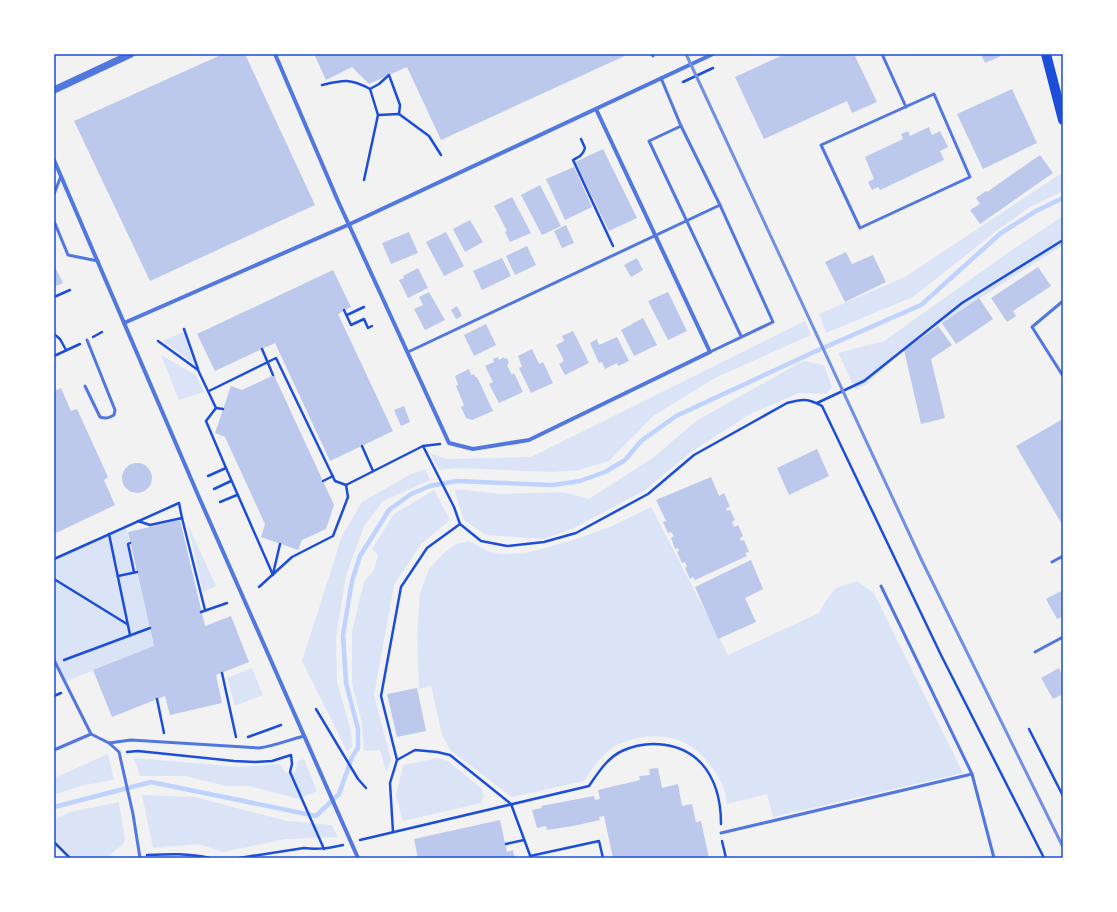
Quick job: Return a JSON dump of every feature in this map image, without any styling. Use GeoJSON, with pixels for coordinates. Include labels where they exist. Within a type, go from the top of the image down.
{"type":"FeatureCollection","features":[{"type":"Feature","properties":{"kind":"main road"},"geometry":{"type":"LineString","coordinates":[[1046,54],[1062,114]]}},
{"type":"Feature","properties":{"kind":"street"},"geometry":{"type":"LineString","coordinates":[[54,90],[131,54]]}},
{"type":"Feature","properties":{"kind":"street"},"geometry":{"type":"LineString","coordinates":[[275,54],[449,444],[473,448],[529,440],[710,352],[596,109]]}},
{"type":"Feature","properties":{"kind":"street"},"geometry":{"type":"LineString","coordinates":[[124,323],[350,224],[713,54]]}},
{"type":"Feature","properties":{"kind":"street"},"geometry":{"type":"LineString","coordinates":[[54,160],[358,858]]}},
{"type":"Feature","properties":{"kind":"lane"},"geometry":{"type":"LineString","coordinates":[[882,54],[906,107]]}},
{"type":"Feature","properties":{"kind":"lane"},"geometry":{"type":"LineString","coordinates":[[661,78],[681,126],[720,205],[772,322],[740,336],[710,352]]}},
{"type":"Feature","properties":{"kind":"lane"},"geometry":{"type":"LineString","coordinates":[[934,94],[970,177],[860,228],[821,145],[906,107],[934,94]]}},
{"type":"Feature","properties":{"kind":"lane"},"geometry":{"type":"LineString","coordinates":[[681,126],[649,141],[740,336]]}},
{"type":"Feature","properties":{"kind":"lane"},"geometry":{"type":"LineString","coordinates":[[54,194],[61,176]]}},
{"type":"Feature","properties":{"kind":"lane"},"geometry":{"type":"LineString","coordinates":[[408,352],[720,205]]}},
{"type":"Feature","properties":{"kind":"lane"},"geometry":{"type":"LineString","coordinates":[[54,221],[68,255],[98,262]]}},
{"type":"Feature","properties":{"kind":"lane"},"geometry":{"type":"LineString","coordinates":[[1063,301],[1032,328],[1063,376]]}},
{"type":"Feature","properties":{"kind":"lane"},"geometry":{"type":"LineString","coordinates":[[85,386],[100,417],[105,419],[114,415],[115,410],[87,340]]}},
{"type":"Feature","properties":{"kind":"lane"},"geometry":{"type":"LineString","coordinates":[[1052,562],[1063,556]]}},
{"type":"Feature","properties":{"kind":"lane"},"geometry":{"type":"LineString","coordinates":[[880,586],[972,774],[994,858]]}},
{"type":"Feature","properties":{"kind":"lane"},"geometry":{"type":"LineString","coordinates":[[1035,652],[1063,638]]}},
{"type":"Feature","properties":{"kind":"lane"},"geometry":{"type":"LineString","coordinates":[[55,662],[91,734],[109,743],[119,752],[133,814],[140,857]]}},
{"type":"Feature","properties":{"kind":"lane"},"geometry":{"type":"LineString","coordinates":[[54,750],[91,734]]}},
{"type":"Feature","properties":{"kind":"lane"},"geometry":{"type":"LineString","coordinates":[[109,743],[131,740],[259,748],[273,746],[304,736]]}},
{"type":"Feature","properties":{"kind":"lane"},"geometry":{"type":"LineString","coordinates":[[721,833],[972,774]]}},
{"type":"Feature","properties":{"kind":"path"},"geometry":{"type":"LineString","coordinates":[[683,82],[713,68]]}},
{"type":"Feature","properties":{"kind":"path"},"geometry":{"type":"LineString","coordinates":[[370,89],[379,84],[389,75],[400,104],[399,114]]}},
{"type":"Feature","properties":{"kind":"path"},"geometry":{"type":"LineString","coordinates":[[322,85],[343,80],[357,82],[370,89],[378,115],[364,180]]}},
{"type":"Feature","properties":{"kind":"path"},"geometry":{"type":"LineString","coordinates":[[378,115],[399,114],[429,136],[441,155]]}},
{"type":"Feature","properties":{"kind":"path"},"geometry":{"type":"LineString","coordinates":[[581,139],[585,148],[584,151],[581,156],[573,160],[617,254]]}},
{"type":"Feature","properties":{"kind":"path"},"geometry":{"type":"LineString","coordinates":[[817,403],[864,381],[962,303],[1063,240]]}},
{"type":"Feature","properties":{"kind":"path"},"geometry":{"type":"LineString","coordinates":[[54,297],[70,290]]}},
{"type":"Feature","properties":{"kind":"path"},"geometry":{"type":"LineString","coordinates":[[347,315],[364,307]]}},
{"type":"Feature","properties":{"kind":"path"},"geometry":{"type":"LineString","coordinates":[[344,310],[351,325],[364,318],[368,328],[372,326]]}},
{"type":"Feature","properties":{"kind":"path"},"geometry":{"type":"LineString","coordinates":[[184,329],[198,370],[216,408],[223,410]]}},
{"type":"Feature","properties":{"kind":"path"},"geometry":{"type":"LineString","coordinates":[[54,334],[60,339],[66,350]]}},
{"type":"Feature","properties":{"kind":"path"},"geometry":{"type":"LineString","coordinates":[[158,341],[198,370]]}},
{"type":"Feature","properties":{"kind":"path"},"geometry":{"type":"LineString","coordinates":[[262,349],[273,375]]}},
{"type":"Feature","properties":{"kind":"path"},"geometry":{"type":"LineString","coordinates":[[208,391],[276,358],[335,481],[346,485],[423,446],[449,444]]}},
{"type":"Feature","properties":{"kind":"path"},"geometry":{"type":"LineString","coordinates":[[423,446],[454,507],[460,524],[481,541],[508,546],[544,542],[576,533],[648,494],[694,455],[787,403],[800,399],[812,400],[822,406],[941,655],[1044,858]]}},
{"type":"Feature","properties":{"kind":"path"},"geometry":{"type":"LineString","coordinates":[[216,408],[206,420],[231,481],[273,575]]}},
{"type":"Feature","properties":{"kind":"path"},"geometry":{"type":"LineString","coordinates":[[362,446],[373,471]]}},
{"type":"Feature","properties":{"kind":"path"},"geometry":{"type":"LineString","coordinates":[[208,476],[226,468]]}},
{"type":"Feature","properties":{"kind":"path"},"geometry":{"type":"LineString","coordinates":[[323,481],[333,476]]}},
{"type":"Feature","properties":{"kind":"path"},"geometry":{"type":"LineString","coordinates":[[214,489],[231,481]]}},
{"type":"Feature","properties":{"kind":"path"},"geometry":{"type":"LineString","coordinates":[[259,587],[292,557],[333,536],[348,497],[346,485]]}},
{"type":"Feature","properties":{"kind":"path"},"geometry":{"type":"LineString","coordinates":[[220,502],[238,495]]}},
{"type":"Feature","properties":{"kind":"path"},"geometry":{"type":"LineString","coordinates":[[54,559],[179,503],[205,610]]}},
{"type":"Feature","properties":{"kind":"path"},"geometry":{"type":"LineString","coordinates":[[138,522],[150,526],[182,518]]}},
{"type":"Feature","properties":{"kind":"path"},"geometry":{"type":"LineString","coordinates":[[393,832],[390,783],[397,760],[381,696],[401,587],[427,548],[460,524]]}},
{"type":"Feature","properties":{"kind":"path"},"geometry":{"type":"LineString","coordinates":[[109,534],[130,635]]}},
{"type":"Feature","properties":{"kind":"path"},"geometry":{"type":"LineString","coordinates":[[118,576],[136,572],[128,544],[130,543]]}},
{"type":"Feature","properties":{"kind":"path"},"geometry":{"type":"LineString","coordinates":[[273,575],[280,544]]}},
{"type":"Feature","properties":{"kind":"path"},"geometry":{"type":"LineString","coordinates":[[54,579],[128,624]]}},
{"type":"Feature","properties":{"kind":"path"},"geometry":{"type":"LineString","coordinates":[[201,612],[227,603]]}},
{"type":"Feature","properties":{"kind":"path"},"geometry":{"type":"LineString","coordinates":[[55,662],[150,628]]}},
{"type":"Feature","properties":{"kind":"path"},"geometry":{"type":"LineString","coordinates":[[222,673],[236,737]]}},
{"type":"Feature","properties":{"kind":"path"},"geometry":{"type":"LineString","coordinates":[[157,699],[164,733]]}},
{"type":"Feature","properties":{"kind":"path"},"geometry":{"type":"LineString","coordinates":[[316,710],[358,780],[366,788]]}},
{"type":"Feature","properties":{"kind":"path"},"geometry":{"type":"LineString","coordinates":[[1028,729],[1063,796]]}},
{"type":"Feature","properties":{"kind":"path"},"geometry":{"type":"LineString","coordinates":[[382,835],[589,786],[609,760],[621,751],[635,746],[653,743],[668,745],[684,751],[701,763],[709,774],[716,788],[721,813],[721,833],[726,858]]}},
{"type":"Feature","properties":{"kind":"path"},"geometry":{"type":"LineString","coordinates":[[397,760],[415,750],[450,755],[511,804],[530,857],[599,841],[603,858]]}},
{"type":"Feature","properties":{"kind":"path"},"geometry":{"type":"LineString","coordinates":[[119,752],[138,751],[255,762],[272,761],[292,755],[290,772],[324,849],[314,850],[304,848],[240,858]]}},
{"type":"Feature","properties":{"kind":"path"},"geometry":{"type":"LineString","coordinates":[[506,844],[524,840]]}},
{"type":"Feature","properties":{"kind":"path"},"geometry":{"type":"LineString","coordinates":[[54,842],[70,858]]}},
{"type":"Feature","properties":{"kind":"path"},"geometry":{"type":"LineString","coordinates":[[140,857],[170,854],[199,855],[210,858]]}},
{"type":"Feature","properties":{"kind":"shaded area"},"geometry":{"type":"Polygon","coordinates":[[[1063,172],[1063,191],[1030,207],[995,232],[913,297],[826,333],[819,314],[905,277],[1063,172]]]}},
{"type":"Feature","properties":{"kind":"shaded area"},"geometry":{"type":"Polygon","coordinates":[[[1063,216],[1063,245],[938,325],[903,350],[867,384],[856,390],[838,353],[884,341],[1012,250],[1063,216]]]}},
{"type":"Feature","properties":{"kind":"shaded area"},"geometry":{"type":"Polygon","coordinates":[[[805,321],[811,335],[715,378],[653,416],[609,461],[579,470],[553,472],[455,468],[439,470],[430,453],[447,459],[531,457],[805,321]]]}},
{"type":"Feature","properties":{"kind":"shaded area"},"geometry":{"type":"Polygon","coordinates":[[[183,332],[194,364],[163,341],[183,332]]]}},
{"type":"Feature","properties":{"kind":"shaded area"},"geometry":{"type":"Polygon","coordinates":[[[161,355],[196,375],[204,392],[179,400],[161,355]]]}},
{"type":"Feature","properties":{"kind":"shaded area"},"geometry":{"type":"Polygon","coordinates":[[[803,361],[824,365],[832,387],[826,394],[799,393],[750,414],[691,452],[645,490],[574,528],[544,539],[486,535],[464,520],[454,489],[502,494],[562,492],[589,499],[654,457],[696,421],[803,361]]]}},
{"type":"Feature","properties":{"kind":"shaded area"},"geometry":{"type":"Polygon","coordinates":[[[425,469],[430,480],[383,501],[364,526],[346,576],[336,637],[337,682],[351,731],[352,747],[347,751],[302,661],[342,536],[362,502],[411,474],[425,469]]]}},
{"type":"Feature","properties":{"kind":"shaded area"},"geometry":{"type":"Polygon","coordinates":[[[434,490],[450,520],[421,544],[394,585],[374,695],[391,760],[386,772],[380,750],[364,751],[362,724],[352,682],[352,631],[364,582],[374,570],[378,555],[372,549],[394,514],[434,490]]]}},
{"type":"Feature","properties":{"kind":"shaded area"},"geometry":{"type":"Polygon","coordinates":[[[651,507],[728,655],[819,613],[825,602],[836,588],[857,581],[874,593],[963,773],[773,817],[767,794],[727,804],[723,786],[710,765],[701,755],[695,749],[683,742],[665,737],[656,736],[637,738],[612,748],[596,763],[584,781],[512,797],[450,750],[442,735],[431,686],[419,689],[417,635],[420,593],[429,569],[444,553],[456,544],[469,541],[488,551],[501,554],[526,553],[570,541],[610,527],[651,507]]]}},
{"type":"Feature","properties":{"kind":"shaded area"},"geometry":{"type":"Polygon","coordinates":[[[188,525],[216,586],[203,592],[188,525]]]}},
{"type":"Feature","properties":{"kind":"shaded area"},"geometry":{"type":"Polygon","coordinates":[[[126,527],[154,646],[64,682],[55,663],[54,664],[54,559],[126,527]]]}},
{"type":"Feature","properties":{"kind":"shaded area"},"geometry":{"type":"Polygon","coordinates":[[[252,668],[263,695],[235,706],[227,678],[252,668]]]}},
{"type":"Feature","properties":{"kind":"shaded area"},"geometry":{"type":"Polygon","coordinates":[[[108,754],[114,780],[84,785],[54,795],[54,778],[108,754]]]}},
{"type":"Feature","properties":{"kind":"shaded area"},"geometry":{"type":"Polygon","coordinates":[[[134,758],[240,767],[278,764],[286,773],[296,771],[297,762],[304,759],[317,791],[299,799],[249,786],[226,786],[185,776],[140,776],[134,758]]]}},
{"type":"Feature","properties":{"kind":"shaded area"},"geometry":{"type":"Polygon","coordinates":[[[438,758],[448,761],[482,789],[484,796],[481,803],[403,821],[396,796],[403,765],[438,758]]]}},
{"type":"Feature","properties":{"kind":"shaded area"},"geometry":{"type":"Polygon","coordinates":[[[142,795],[195,797],[287,821],[332,825],[338,837],[286,839],[223,852],[199,844],[153,848],[142,795]]]}},
{"type":"Feature","properties":{"kind":"shaded area"},"geometry":{"type":"Polygon","coordinates":[[[119,802],[125,839],[124,843],[106,858],[73,858],[54,838],[54,820],[70,812],[119,802]]]}},
{"type":"Feature","properties":{"kind":"building"},"geometry":{"type":"Polygon","coordinates":[[[223,54],[245,54],[315,205],[150,281],[74,121],[223,54]]]}},
{"type":"Feature","properties":{"kind":"building"},"geometry":{"type":"Polygon","coordinates":[[[314,54],[629,54],[441,140],[407,67],[369,84],[352,67],[326,80],[314,54]]]}},
{"type":"Feature","properties":{"kind":"building"},"geometry":{"type":"Polygon","coordinates":[[[785,54],[854,54],[877,102],[852,113],[847,101],[764,139],[735,77],[785,54]]]}},
{"type":"Feature","properties":{"kind":"building"},"geometry":{"type":"Polygon","coordinates":[[[981,54],[1000,54],[1001,56],[985,63],[981,54]]]}},
{"type":"Feature","properties":{"kind":"building"},"geometry":{"type":"Polygon","coordinates":[[[1012,89],[1037,143],[983,169],[957,114],[1012,89]]]}},
{"type":"Feature","properties":{"kind":"building"},"geometry":{"type":"Polygon","coordinates":[[[929,127],[932,135],[940,131],[948,147],[940,151],[944,160],[880,190],[878,187],[872,190],[868,182],[874,179],[865,157],[903,139],[901,134],[908,131],[910,136],[929,127]]]}},
{"type":"Feature","properties":{"kind":"building"},"geometry":{"type":"Polygon","coordinates":[[[603,149],[637,218],[609,231],[575,162],[603,149]]]}},
{"type":"Feature","properties":{"kind":"building"},"geometry":{"type":"Polygon","coordinates":[[[1040,155],[1053,173],[980,224],[970,210],[980,204],[976,198],[1040,155]]]}},
{"type":"Feature","properties":{"kind":"building"},"geometry":{"type":"Polygon","coordinates":[[[574,167],[592,207],[565,220],[546,179],[574,167]]]}},
{"type":"Feature","properties":{"kind":"building"},"geometry":{"type":"Polygon","coordinates":[[[540,185],[561,226],[542,235],[521,195],[540,185]]]}},
{"type":"Feature","properties":{"kind":"building"},"geometry":{"type":"Polygon","coordinates":[[[512,197],[531,233],[510,242],[505,232],[507,231],[494,206],[512,197]]]}},
{"type":"Feature","properties":{"kind":"building"},"geometry":{"type":"Polygon","coordinates":[[[470,220],[483,242],[465,252],[453,229],[470,220]]]}},
{"type":"Feature","properties":{"kind":"building"},"geometry":{"type":"Polygon","coordinates":[[[566,225],[574,243],[562,248],[554,231],[566,225]]]}},
{"type":"Feature","properties":{"kind":"building"},"geometry":{"type":"Polygon","coordinates":[[[409,232],[418,253],[391,264],[382,243],[409,232]]]}},
{"type":"Feature","properties":{"kind":"building"},"geometry":{"type":"Polygon","coordinates":[[[446,232],[464,266],[444,276],[426,242],[446,232]]]}},
{"type":"Feature","properties":{"kind":"building"},"geometry":{"type":"Polygon","coordinates":[[[527,246],[536,265],[515,275],[506,256],[527,246]]]}},
{"type":"Feature","properties":{"kind":"building"},"geometry":{"type":"Polygon","coordinates":[[[846,252],[852,264],[873,255],[886,282],[845,302],[825,262],[846,252]]]}},
{"type":"Feature","properties":{"kind":"building"},"geometry":{"type":"Polygon","coordinates":[[[502,258],[511,276],[482,290],[473,271],[502,258]]]}},
{"type":"Feature","properties":{"kind":"building"},"geometry":{"type":"Polygon","coordinates":[[[637,258],[643,270],[631,277],[624,265],[637,258]]]}},
{"type":"Feature","properties":{"kind":"building"},"geometry":{"type":"Polygon","coordinates":[[[54,265],[63,283],[54,287],[54,265]]]}},
{"type":"Feature","properties":{"kind":"building"},"geometry":{"type":"Polygon","coordinates":[[[1038,267],[1051,286],[1013,311],[1016,316],[1007,322],[991,298],[1038,267]]]}},
{"type":"Feature","properties":{"kind":"building"},"geometry":{"type":"Polygon","coordinates":[[[418,268],[428,288],[408,298],[399,280],[404,278],[403,276],[418,268]]]}},
{"type":"Feature","properties":{"kind":"building"},"geometry":{"type":"Polygon","coordinates":[[[333,270],[351,307],[338,314],[393,431],[330,461],[275,343],[215,371],[197,334],[333,270]]]}},
{"type":"Feature","properties":{"kind":"building"},"geometry":{"type":"Polygon","coordinates":[[[429,292],[445,320],[425,330],[414,309],[423,305],[419,297],[429,292]]]}},
{"type":"Feature","properties":{"kind":"building"},"geometry":{"type":"Polygon","coordinates":[[[668,292],[687,331],[668,340],[648,301],[668,292]]]}},
{"type":"Feature","properties":{"kind":"building"},"geometry":{"type":"Polygon","coordinates":[[[979,298],[993,319],[956,344],[942,323],[979,298]]]}},
{"type":"Feature","properties":{"kind":"building"},"geometry":{"type":"Polygon","coordinates":[[[457,306],[462,316],[456,319],[451,310],[457,306]]]}},
{"type":"Feature","properties":{"kind":"building"},"geometry":{"type":"Polygon","coordinates":[[[643,318],[657,345],[634,356],[621,330],[643,318]]]}},
{"type":"Feature","properties":{"kind":"building"},"geometry":{"type":"Polygon","coordinates":[[[486,324],[496,345],[474,356],[464,335],[486,324]]]}},
{"type":"Feature","properties":{"kind":"building"},"geometry":{"type":"Polygon","coordinates":[[[938,326],[952,345],[931,359],[945,418],[921,424],[904,350],[938,326]]]}},
{"type":"Feature","properties":{"kind":"building"},"geometry":{"type":"Polygon","coordinates":[[[573,331],[589,363],[565,375],[559,364],[564,361],[556,345],[564,341],[562,336],[573,331]]]}},
{"type":"Feature","properties":{"kind":"building"},"geometry":{"type":"Polygon","coordinates":[[[617,337],[629,361],[618,366],[617,363],[605,369],[602,362],[599,363],[590,343],[597,339],[599,345],[617,337]]]}},
{"type":"Feature","properties":{"kind":"building"},"geometry":{"type":"Polygon","coordinates":[[[532,349],[539,364],[543,362],[553,383],[531,393],[519,368],[522,367],[518,356],[532,349]]]}},
{"type":"Feature","properties":{"kind":"building"},"geometry":{"type":"Polygon","coordinates":[[[498,357],[499,360],[504,357],[505,359],[507,358],[509,363],[507,365],[512,375],[514,373],[523,392],[499,403],[489,384],[493,382],[485,366],[494,362],[493,359],[498,357]]]}},
{"type":"Feature","properties":{"kind":"building"},"geometry":{"type":"Polygon","coordinates":[[[469,369],[471,375],[474,374],[475,377],[477,377],[493,411],[472,420],[466,418],[461,407],[464,405],[456,386],[458,385],[455,376],[469,369]]]}},
{"type":"Feature","properties":{"kind":"building"},"geometry":{"type":"Polygon","coordinates":[[[274,375],[334,505],[326,529],[302,540],[298,550],[261,537],[265,524],[225,437],[215,433],[231,386],[242,390],[274,375]]]}},
{"type":"Feature","properties":{"kind":"building"},"geometry":{"type":"Polygon","coordinates":[[[61,388],[71,411],[77,409],[108,477],[104,480],[115,505],[54,534],[54,391],[61,388]]]}},
{"type":"Feature","properties":{"kind":"building"},"geometry":{"type":"Polygon","coordinates":[[[404,406],[410,422],[401,426],[394,410],[404,406]]]}},
{"type":"Feature","properties":{"kind":"building"},"geometry":{"type":"Polygon","coordinates":[[[1063,419],[1063,526],[1016,446],[1063,419]]]}},
{"type":"Feature","properties":{"kind":"building"},"geometry":{"type":"Polygon","coordinates":[[[817,449],[829,476],[789,495],[777,468],[817,449]]]}},
{"type":"Feature","properties":{"kind":"building"},"geometry":{"type":"Polygon","coordinates":[[[137,463],[148,467],[152,478],[148,489],[137,493],[126,489],[122,478],[126,467],[137,463]]]}},
{"type":"Feature","properties":{"kind":"building"},"geometry":{"type":"Polygon","coordinates":[[[711,477],[719,496],[724,493],[730,507],[726,508],[727,511],[730,510],[735,520],[732,522],[734,527],[738,525],[743,536],[740,538],[741,541],[744,540],[749,552],[745,553],[747,556],[695,580],[693,577],[690,579],[685,568],[687,567],[685,562],[682,563],[677,552],[679,551],[678,548],[675,549],[671,538],[674,536],[671,532],[668,533],[663,522],[666,521],[656,500],[711,477]]]}},
{"type":"Feature","properties":{"kind":"building"},"geometry":{"type":"Polygon","coordinates":[[[180,520],[205,626],[231,616],[249,662],[216,675],[222,703],[170,715],[165,696],[112,717],[93,670],[154,646],[128,532],[180,520]]]}},
{"type":"Feature","properties":{"kind":"building"},"geometry":{"type":"Polygon","coordinates":[[[751,560],[763,589],[745,598],[756,622],[718,639],[695,587],[751,560]]]}},
{"type":"Feature","properties":{"kind":"building"},"geometry":{"type":"Polygon","coordinates":[[[1063,590],[1063,616],[1057,619],[1046,599],[1063,590]]]}},
{"type":"Feature","properties":{"kind":"building"},"geometry":{"type":"Polygon","coordinates":[[[1059,668],[1061,673],[1063,672],[1063,694],[1053,699],[1041,678],[1059,668]]]}},
{"type":"Feature","properties":{"kind":"building"},"geometry":{"type":"Polygon","coordinates":[[[417,688],[426,731],[397,737],[387,694],[417,688]]]}},
{"type":"Feature","properties":{"kind":"building"},"geometry":{"type":"Polygon","coordinates":[[[658,768],[662,788],[678,784],[682,806],[692,804],[696,822],[701,821],[709,858],[613,858],[604,816],[599,817],[600,820],[573,826],[547,830],[546,826],[537,828],[532,810],[542,808],[541,806],[594,796],[595,800],[600,799],[598,790],[640,780],[639,776],[650,775],[649,769],[658,768]]]}},
{"type":"Feature","properties":{"kind":"building"},"geometry":{"type":"Polygon","coordinates":[[[500,820],[507,852],[513,850],[515,858],[418,858],[414,839],[500,820]]]}},
{"type":"Feature","properties":{"kind":"waterway"},"geometry":{"type":"LineString","coordinates":[[54,807],[151,782],[316,816],[339,794],[352,757],[358,748],[358,729],[346,683],[343,635],[352,581],[360,556],[389,510],[411,494],[430,486],[456,481],[553,485],[580,481],[605,472],[625,460],[641,441],[676,416],[814,352],[921,305],[1001,233],[1036,211],[1063,198]]}},
{"type":"Feature","properties":{"kind":"railway"},"geometry":{"type":"LineString","coordinates":[[686,54],[922,561],[1063,847]]}}]}
